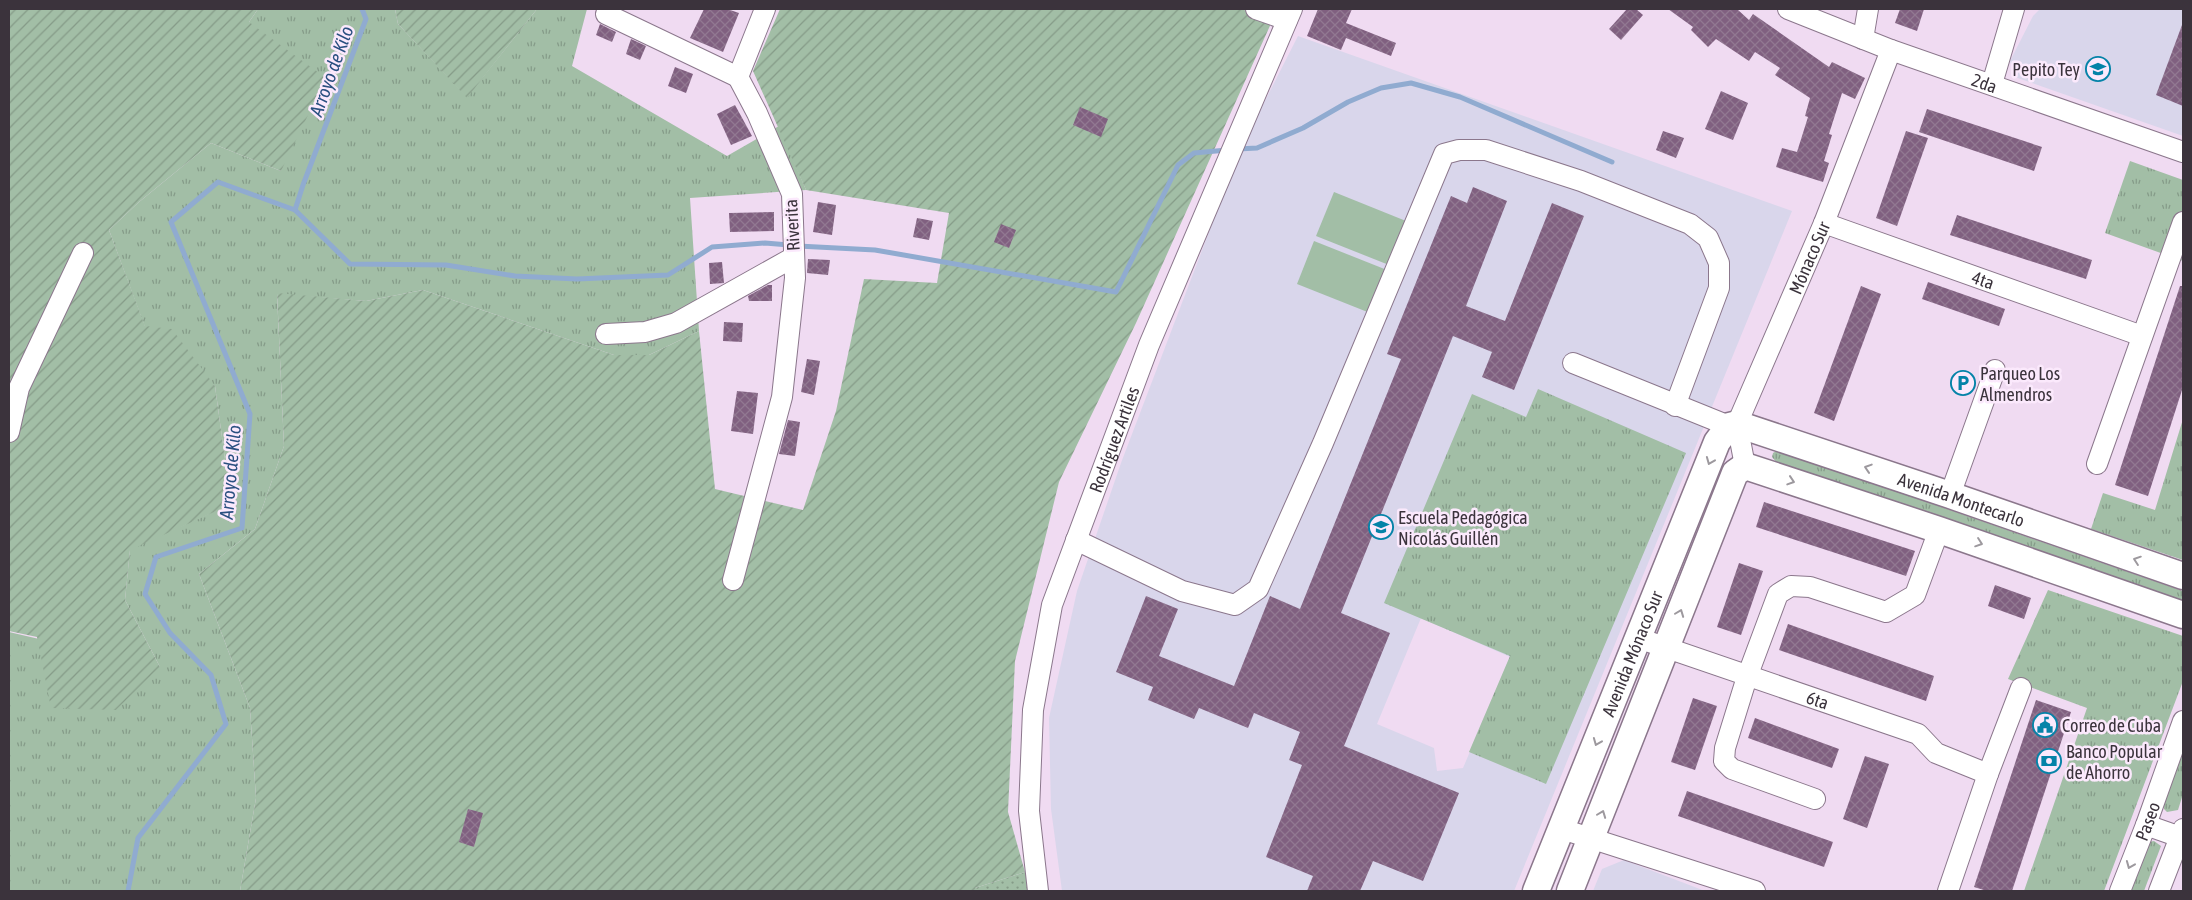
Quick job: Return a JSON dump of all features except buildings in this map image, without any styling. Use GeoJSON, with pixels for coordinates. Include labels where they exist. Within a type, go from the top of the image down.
{"type":"FeatureCollection","features":[{"type":"Feature","properties":{"kind":"main road","name":"Avenida Montecarlo"},"geometry":{"type":"LineString","coordinates":[[1733,425],[1950,495],[2183,576]]}},
{"type":"Feature","properties":{"kind":"main road","name":"Avenida Mónaco Sur"},"geometry":{"type":"LineString","coordinates":[[1536,891],[1717,442],[1733,425]]}},
{"type":"Feature","properties":{"kind":"main road","name":"Avenida Montecarlo"},"geometry":{"type":"LineString","coordinates":[[1745,466],[1938,530],[2183,615]]}},
{"type":"Feature","properties":{"kind":"main road","name":"Avenida Mónaco Sur"},"geometry":{"type":"LineString","coordinates":[[1570,891],[1735,473],[1745,466]]}},
{"type":"Feature","properties":{"kind":"street"},"geometry":{"type":"LineString","coordinates":[[606,14],[738,78],[765,9]]}},
{"type":"Feature","properties":{"kind":"street"},"geometry":{"type":"LineString","coordinates":[[1256,9],[1290,15]]}},
{"type":"Feature","properties":{"kind":"street","name":"2da"},"geometry":{"type":"LineString","coordinates":[[1788,9],[1891,50],[2183,152]]}},
{"type":"Feature","properties":{"kind":"street"},"geometry":{"type":"LineString","coordinates":[[1863,39],[1868,9]]}},
{"type":"Feature","properties":{"kind":"street"},"geometry":{"type":"LineString","coordinates":[[1992,84],[2014,9]]}},
{"type":"Feature","properties":{"kind":"street","name":"Rodríguez Artiles"},"geometry":{"type":"LineString","coordinates":[[1038,891],[1029,811],[1033,710],[1052,605],[1149,345],[1290,15]]}},
{"type":"Feature","properties":{"kind":"street","name":"Mónaco Sur"},"geometry":{"type":"LineString","coordinates":[[1733,425],[1824,223],[1891,50]]}},
{"type":"Feature","properties":{"kind":"street","name":"Riverita"},"geometry":{"type":"LineString","coordinates":[[733,580],[782,397],[795,278],[792,194],[757,113],[738,78]]}},
{"type":"Feature","properties":{"kind":"street"},"geometry":{"type":"LineString","coordinates":[[1076,540],[1182,591],[1235,605],[1258,589],[1323,443],[1444,154],[1459,150],[1486,150],[1581,181],[1690,224],[1708,238],[1719,263],[1719,288],[1675,406]]}},
{"type":"Feature","properties":{"kind":"street"},"geometry":{"type":"LineString","coordinates":[[2097,464],[2183,222]]}},
{"type":"Feature","properties":{"kind":"street","name":"4ta"},"geometry":{"type":"LineString","coordinates":[[1824,223],[2142,336]]}},
{"type":"Feature","properties":{"kind":"street"},"geometry":{"type":"LineString","coordinates":[[9,432],[19,388],[83,253]]}},
{"type":"Feature","properties":{"kind":"street"},"geometry":{"type":"LineString","coordinates":[[606,334],[645,332],[676,323],[794,256]]}},
{"type":"Feature","properties":{"kind":"street"},"geometry":{"type":"LineString","coordinates":[[1572,363],[1675,406],[1733,425],[1745,466]]}},
{"type":"Feature","properties":{"kind":"street"},"geometry":{"type":"LineString","coordinates":[[1950,495],[1995,370]]}},
{"type":"Feature","properties":{"kind":"street"},"geometry":{"type":"LineString","coordinates":[[1815,799],[1732,769],[1724,761],[1725,748],[1778,594],[1791,586],[1810,587],[1886,612],[1915,595],[1938,530]]}},
{"type":"Feature","properties":{"kind":"street","name":"6ta"},"geometry":{"type":"LineString","coordinates":[[1638,638],[1918,734],[1936,753],[1988,774]]}},
{"type":"Feature","properties":{"kind":"street"},"geometry":{"type":"LineString","coordinates":[[1948,891],[1988,774],[2021,688]]}},
{"type":"Feature","properties":{"kind":"street","name":"Paseo"},"geometry":{"type":"LineString","coordinates":[[2120,891],[2183,721]]}},
{"type":"Feature","properties":{"kind":"street"},"geometry":{"type":"LineString","coordinates":[[2146,825],[2182,835]]}},
{"type":"Feature","properties":{"kind":"street"},"geometry":{"type":"LineString","coordinates":[[1562,829],[1755,891]]}},
{"type":"Feature","properties":{"kind":"street","name":"Paseo"},"geometry":{"type":"LineString","coordinates":[[2159,891],[2182,835]]}},
{"type":"Feature","properties":{"kind":"shaded area","name":"Pepito Tey"},"geometry":{"type":"Polygon","coordinates":[[[2040,9],[2183,9],[2183,136],[2015,77],[2010,61],[2033,16],[2040,9]]]}},
{"type":"Feature","properties":{"kind":"shaded area","name":"Escuela Pedagógica Nicolás Guillén"},"geometry":{"type":"Polygon","coordinates":[[[1298,36],[1792,211],[1514,891],[1062,891],[1051,809],[1049,718],[1077,591],[1121,463],[1241,148],[1298,36]],[[1421,618],[1377,724],[1434,748],[1437,771],[1463,768],[1510,657],[1421,618]]]}},
{"type":"Feature","properties":{"kind":"shaded area"},"geometry":{"type":"Polygon","coordinates":[[[1624,860],[1705,891],[1593,891],[1602,869],[1624,860]]]}},
{"type":"Feature","properties":{"kind":"green space"},"geometry":{"type":"Polygon","coordinates":[[[9,9],[258,9],[249,22],[326,78],[281,171],[211,143],[139,202],[109,230],[145,326],[172,329],[215,386],[227,474],[223,508],[130,550],[125,600],[160,667],[116,710],[51,708],[37,637],[9,631],[9,9]]]}},
{"type":"Feature","properties":{"kind":"green space"},"geometry":{"type":"Polygon","coordinates":[[[258,9],[395,9],[398,24],[467,97],[537,9],[587,9],[572,66],[727,156],[779,126],[806,190],[690,198],[699,331],[649,355],[614,355],[423,290],[366,301],[277,294],[284,446],[255,529],[199,574],[250,708],[256,798],[240,891],[9,891],[9,632],[160,667],[125,600],[130,549],[222,508],[227,474],[215,386],[145,327],[109,230],[139,202],[211,143],[281,171],[249,22],[258,9]]]}},
{"type":"Feature","properties":{"kind":"green space"},"geometry":{"type":"Polygon","coordinates":[[[395,9],[537,9],[467,98],[398,24],[395,9]]]}},
{"type":"Feature","properties":{"kind":"green space"},"geometry":{"type":"Polygon","coordinates":[[[780,9],[1241,9],[1273,19],[1136,323],[1059,482],[1015,661],[1008,812],[1025,872],[975,888],[975,891],[240,891],[256,798],[250,708],[199,574],[255,529],[284,446],[277,293],[366,301],[423,290],[614,355],[649,355],[699,331],[715,489],[803,510],[836,411],[864,279],[937,283],[949,213],[806,190],[753,71],[780,9]]]}},
{"type":"Feature","properties":{"kind":"green space"},"geometry":{"type":"Polygon","coordinates":[[[2130,161],[2183,180],[2183,261],[2105,233],[2130,161]]]}},
{"type":"Feature","properties":{"kind":"green space"},"geometry":{"type":"Polygon","coordinates":[[[1334,192],[1406,221],[1389,265],[1316,236],[1334,192]]]}},
{"type":"Feature","properties":{"kind":"green space"},"geometry":{"type":"Polygon","coordinates":[[[1314,241],[1387,270],[1370,313],[1297,284],[1314,241]]]}},
{"type":"Feature","properties":{"kind":"green space"},"geometry":{"type":"Polygon","coordinates":[[[1538,389],[1686,453],[1546,784],[1469,752],[1510,656],[1384,603],[1472,394],[1526,417],[1538,389]]]}},
{"type":"Feature","properties":{"kind":"green space"},"geometry":{"type":"Polygon","coordinates":[[[2183,419],[2183,560],[2091,529],[2103,493],[2155,510],[2183,419]]]}},
{"type":"Feature","properties":{"kind":"green space"},"geometry":{"type":"Polygon","coordinates":[[[1778,450],[2183,591],[2183,602],[1777,463],[1772,457],[1773,453],[1778,450]]]}},
{"type":"Feature","properties":{"kind":"green space"},"geometry":{"type":"Polygon","coordinates":[[[2048,590],[2183,636],[2183,681],[2104,891],[2024,891],[2087,708],[2008,679],[2048,590]]]}},
{"type":"Feature","properties":{"kind":"green space"},"geometry":{"type":"Polygon","coordinates":[[[2183,748],[2183,794],[2178,810],[2167,812],[2164,809],[2164,804],[2183,748]]]}},
{"type":"Feature","properties":{"kind":"green space"},"geometry":{"type":"Polygon","coordinates":[[[2154,841],[2161,846],[2144,891],[2130,891],[2148,842],[2154,841]]]}},
{"type":"Feature","properties":{"kind":"green space"},"geometry":{"type":"Polygon","coordinates":[[[1025,872],[1034,891],[975,891],[975,888],[1025,872]]]}},
{"type":"Feature","properties":{"kind":"waterway","name":"Arroyo de Kilo"},"geometry":{"type":"LineString","coordinates":[[128,891],[138,838],[226,724],[211,675],[170,633],[145,594],[156,557],[242,528],[250,414],[171,222],[218,182],[295,210],[366,19],[362,9]]}},
{"type":"Feature","properties":{"kind":"waterway"},"geometry":{"type":"LineString","coordinates":[[1238,149],[1257,148],[1303,128],[1348,102],[1381,88],[1411,83],[1460,97],[1612,162]]}},
{"type":"Feature","properties":{"kind":"waterway"},"geometry":{"type":"LineString","coordinates":[[798,246],[875,250],[1116,292],[1178,165],[1194,153],[1227,150]]}},
{"type":"Feature","properties":{"kind":"waterway"},"geometry":{"type":"LineString","coordinates":[[295,210],[350,264],[446,265],[515,276],[577,279],[668,275],[712,247],[765,243],[789,245]]}},
{"type":"Feature","properties":{"kind":"place","name":"Pepito Tey"},"geometry":{"type":"Point","coordinates":[2098,69]}},
{"type":"Feature","properties":{"kind":"place","name":"Parqueo Los Almendros"},"geometry":{"type":"Point","coordinates":[1963,383]}},
{"type":"Feature","properties":{"kind":"place","name":"Escuela Pedagógica Nicolás Guillén"},"geometry":{"type":"Point","coordinates":[1381,527]}},
{"type":"Feature","properties":{"kind":"place","name":"Correo de Cuba"},"geometry":{"type":"Point","coordinates":[2045,725]}},
{"type":"Feature","properties":{"kind":"place","name":"Banco Popular de Ahorro"},"geometry":{"type":"Point","coordinates":[2049,761]}}]}
